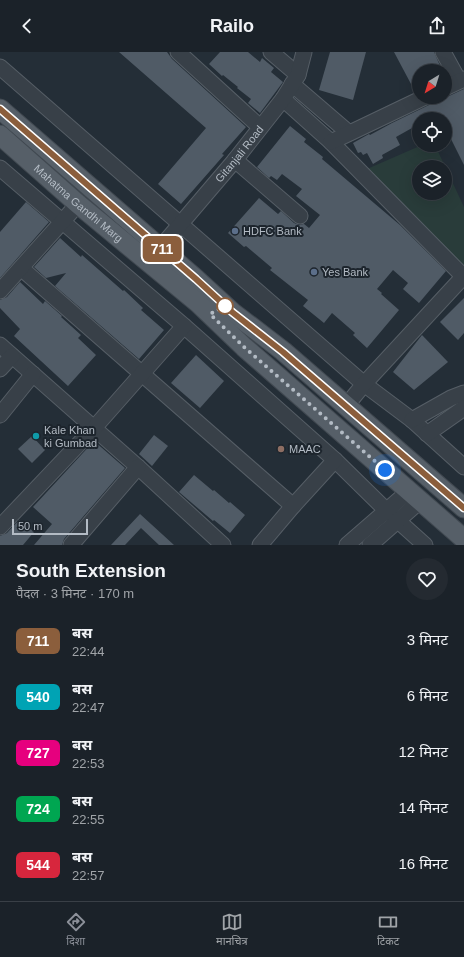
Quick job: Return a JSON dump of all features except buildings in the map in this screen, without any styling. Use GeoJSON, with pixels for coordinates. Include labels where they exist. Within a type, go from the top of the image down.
{"type":"FeatureCollection","features":[{"type":"Feature","properties":{"kind":"main road","name":"Mahatma Gandhi Marg"},"geometry":{"type":"LineString","coordinates":[[0,109],[232,312],[283,352],[464,508]]}},
{"type":"Feature","properties":{"kind":"main road","name":"Mahatma Gandhi Marg"},"geometry":{"type":"LineString","coordinates":[[0,134],[78,204],[198,303],[244,347],[464,539]]}},
{"type":"Feature","properties":{"kind":"street"},"geometry":{"type":"LineString","coordinates":[[178,52],[260,127]]}},
{"type":"Feature","properties":{"kind":"street"},"geometry":{"type":"LineString","coordinates":[[271,52],[295,79],[349,133]]}},
{"type":"Feature","properties":{"kind":"street","name":"Gitanjali Road"},"geometry":{"type":"LineString","coordinates":[[160,248],[235,160],[284,99],[295,79],[304,52]]}},
{"type":"Feature","properties":{"kind":"street"},"geometry":{"type":"LineString","coordinates":[[443,52],[461,80],[452,84]]}},
{"type":"Feature","properties":{"kind":"street"},"geometry":{"type":"LineString","coordinates":[[0,67],[364,384],[412,420],[464,467]]}},
{"type":"Feature","properties":{"kind":"street"},"geometry":{"type":"LineString","coordinates":[[284,99],[331,142],[464,277],[364,384],[346,406]]}},
{"type":"Feature","properties":{"kind":"street"},"geometry":{"type":"LineString","coordinates":[[331,142],[412,103]]}},
{"type":"Feature","properties":{"kind":"street"},"geometry":{"type":"LineString","coordinates":[[235,160],[300,216]]}},
{"type":"Feature","properties":{"kind":"street"},"geometry":{"type":"LineString","coordinates":[[0,168],[184,326],[335,460],[387,511],[425,545]]}},
{"type":"Feature","properties":{"kind":"street"},"geometry":{"type":"LineString","coordinates":[[0,291],[78,204]]}},
{"type":"Feature","properties":{"kind":"street"},"geometry":{"type":"LineString","coordinates":[[21,268],[293,506]]}},
{"type":"Feature","properties":{"kind":"street"},"geometry":{"type":"LineString","coordinates":[[0,527],[94,428],[184,326]]}},
{"type":"Feature","properties":{"kind":"street"},"geometry":{"type":"LineString","coordinates":[[0,346],[138,467],[223,545]]}},
{"type":"Feature","properties":{"kind":"street"},"geometry":{"type":"LineString","coordinates":[[0,369],[12,356]]}},
{"type":"Feature","properties":{"kind":"street"},"geometry":{"type":"LineString","coordinates":[[0,415],[33,374]]}},
{"type":"Feature","properties":{"kind":"street"},"geometry":{"type":"LineString","coordinates":[[412,420],[451,398],[464,393]]}},
{"type":"Feature","properties":{"kind":"street"},"geometry":{"type":"LineString","coordinates":[[428,434],[464,408]]}},
{"type":"Feature","properties":{"kind":"street"},"geometry":{"type":"LineString","coordinates":[[260,545],[335,460]]}},
{"type":"Feature","properties":{"kind":"street"},"geometry":{"type":"LineString","coordinates":[[71,545],[138,467]]}},
{"type":"Feature","properties":{"kind":"street"},"geometry":{"type":"LineString","coordinates":[[348,545],[387,511],[415,496]]}},
{"type":"Feature","properties":{"kind":"street"},"geometry":{"type":"LineString","coordinates":[[370,545],[398,521],[415,496]]}},
{"type":"Feature","properties":{"kind":"green space"},"geometry":{"type":"Polygon","coordinates":[[[412,149],[412,152],[438,152],[442,160],[412,160],[412,200],[452,200],[452,181],[464,207],[464,267],[367,169],[412,149]]]}},
{"type":"Feature","properties":{"kind":"bus line","name":"711"},"geometry":{"type":"LineString","coordinates":[[0,109],[232,312],[283,352],[464,508]]}},
{"type":"Feature","properties":{"kind":"place","name":"HDFC Bank"},"geometry":{"type":"Point","coordinates":[235,231]}},
{"type":"Feature","properties":{"kind":"place","name":"Yes Bank"},"geometry":{"type":"Point","coordinates":[314,272]}},
{"type":"Feature","properties":{"kind":"place","name":"Kale Khan ki Gumbad"},"geometry":{"type":"Point","coordinates":[36,436]}},
{"type":"Feature","properties":{"kind":"place","name":"MAAC"},"geometry":{"type":"Point","coordinates":[281,449]}},
{"type":"Feature","properties":{"kind":"route"},"geometry":{"type":"LineString","coordinates":[[225,306],[210,314],[244,347],[385,470]]}}]}
